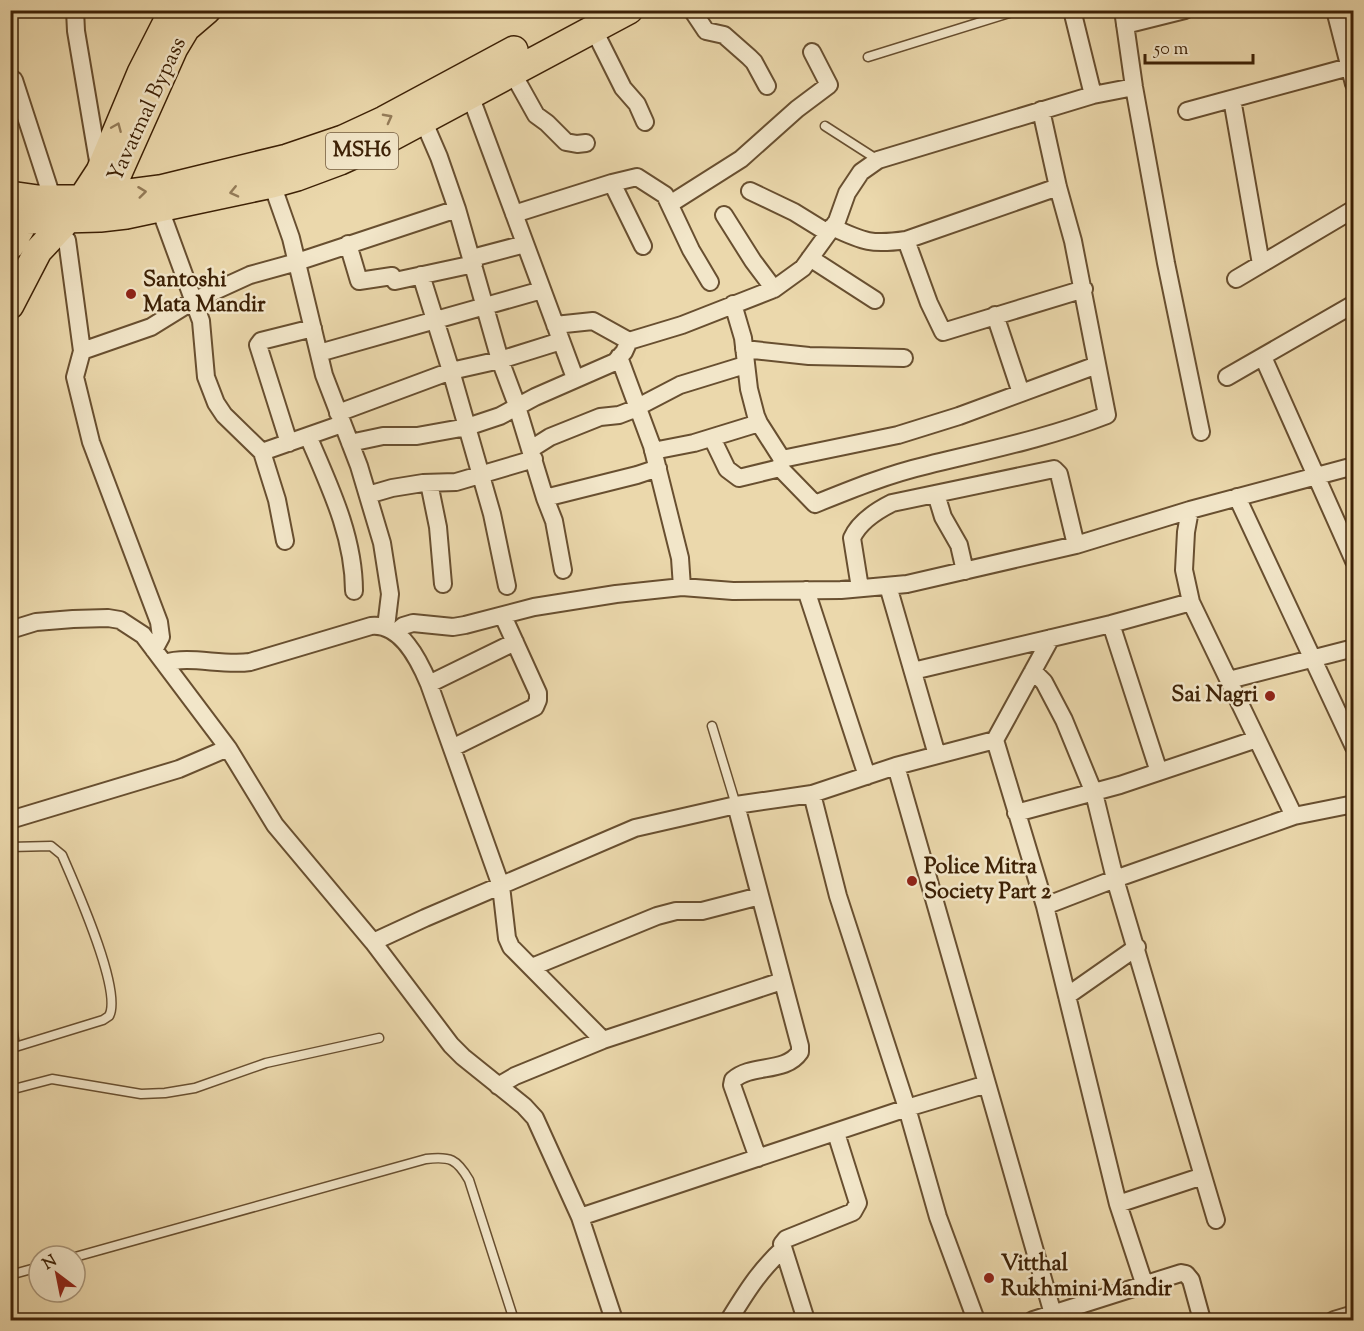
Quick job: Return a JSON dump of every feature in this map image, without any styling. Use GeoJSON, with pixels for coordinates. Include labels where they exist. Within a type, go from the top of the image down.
{"type":"FeatureCollection","features":[{"type":"Feature","properties":{"kind":"main road","name":"Yavatmal Bypass"},"geometry":{"type":"LineString","coordinates":[[89,203],[141,73],[167,22],[177,10]]}},
{"type":"Feature","properties":{"kind":"main road","name":"Yavatmal Bypass"},"geometry":{"type":"LineString","coordinates":[[89,203],[186,28],[207,10]]}},
{"type":"Feature","properties":{"kind":"main road","name":"MSH6"},"geometry":{"type":"LineString","coordinates":[[89,203],[160,209],[272,184],[340,161],[423,120],[467,86],[591,19],[629,10]]}},
{"type":"Feature","properties":{"kind":"main road","name":"MSH6"},"geometry":{"type":"LineString","coordinates":[[10,195],[31,207],[89,203],[160,189],[286,158],[343,139],[467,86],[512,72],[591,19]]}},
{"type":"Feature","properties":{"kind":"main road"},"geometry":{"type":"LineString","coordinates":[[10,246],[31,207],[62,187],[89,203],[42,246],[10,305]]}},
{"type":"Feature","properties":{"kind":"street"},"geometry":{"type":"LineString","coordinates":[[75,10],[89,203],[82,351],[75,377],[91,442],[159,622],[161,637],[159,657]]}},
{"type":"Feature","properties":{"kind":"street"},"geometry":{"type":"LineString","coordinates":[[692,10],[706,31],[724,35],[754,62],[767,86]]}},
{"type":"Feature","properties":{"kind":"street"},"geometry":{"type":"LineString","coordinates":[[1072,10],[1093,95]]}},
{"type":"Feature","properties":{"kind":"street"},"geometry":{"type":"LineString","coordinates":[[1185,10],[1124,18],[1134,87],[1166,263],[1201,432]]}},
{"type":"Feature","properties":{"kind":"street"},"geometry":{"type":"LineString","coordinates":[[1335,10],[1353,84]]}},
{"type":"Feature","properties":{"kind":"street"},"geometry":{"type":"LineString","coordinates":[[591,19],[623,88],[636,104],[645,122]]}},
{"type":"Feature","properties":{"kind":"street"},"geometry":{"type":"LineString","coordinates":[[670,204],[741,159],[797,109],[829,85],[812,52]]}},
{"type":"Feature","properties":{"kind":"street"},"geometry":{"type":"LineString","coordinates":[[1187,111],[1349,67]]}},
{"type":"Feature","properties":{"kind":"street"},"geometry":{"type":"LineString","coordinates":[[512,72],[536,115],[566,142],[586,143]]}},
{"type":"Feature","properties":{"kind":"street"},"geometry":{"type":"LineString","coordinates":[[14,80],[31,207]]}},
{"type":"Feature","properties":{"kind":"street"},"geometry":{"type":"LineString","coordinates":[[467,86],[575,378]]}},
{"type":"Feature","properties":{"kind":"street"},"geometry":{"type":"LineString","coordinates":[[350,443],[382,436],[417,436],[467,428],[500,416],[575,378],[615,362],[629,341],[682,325],[774,289],[803,268],[837,221],[847,193],[861,172],[878,160],[1093,95],[1134,87]]}},
{"type":"Feature","properties":{"kind":"street"},"geometry":{"type":"LineString","coordinates":[[1232,99],[1261,264]]}},
{"type":"Feature","properties":{"kind":"street"},"geometry":{"type":"LineString","coordinates":[[733,304],[743,338],[749,388],[759,423],[781,463],[814,504],[858,486],[926,465],[1022,443],[1076,428],[1107,415],[1084,289],[1041,110]]}},
{"type":"Feature","properties":{"kind":"street"},"geometry":{"type":"LineString","coordinates":[[423,120],[440,157],[457,209],[500,360],[518,407],[554,521],[562,570]]}},
{"type":"Feature","properties":{"kind":"street"},"geometry":{"type":"LineString","coordinates":[[514,214],[637,177],[665,195],[691,250],[710,282]]}},
{"type":"Feature","properties":{"kind":"street"},"geometry":{"type":"LineString","coordinates":[[612,183],[643,246]]}},
{"type":"Feature","properties":{"kind":"street"},"geometry":{"type":"LineString","coordinates":[[272,184],[291,238],[324,375],[368,495],[382,543],[390,594],[391,629],[418,662],[429,684],[501,886],[507,938],[515,952],[603,1040]]}},
{"type":"Feature","properties":{"kind":"street"},"geometry":{"type":"LineString","coordinates":[[750,191],[830,230],[880,244],[906,240],[1058,187]]}},
{"type":"Feature","properties":{"kind":"street"},"geometry":{"type":"LineString","coordinates":[[160,209],[203,331],[206,377],[216,403],[231,422],[262,452],[277,500],[285,541]]}},
{"type":"Feature","properties":{"kind":"street"},"geometry":{"type":"LineString","coordinates":[[82,351],[151,327],[193,301],[250,275],[297,262],[457,209]]}},
{"type":"Feature","properties":{"kind":"street"},"geometry":{"type":"LineString","coordinates":[[1236,279],[1353,209]]}},
{"type":"Feature","properties":{"kind":"street"},"geometry":{"type":"LineString","coordinates":[[724,215],[774,289]]}},
{"type":"Feature","properties":{"kind":"street"},"geometry":{"type":"LineString","coordinates":[[906,240],[929,303],[943,332],[1084,289]]}},
{"type":"Feature","properties":{"kind":"street"},"geometry":{"type":"LineString","coordinates":[[348,244],[359,280],[392,276],[395,281],[473,261],[525,244]]}},
{"type":"Feature","properties":{"kind":"street"},"geometry":{"type":"LineString","coordinates":[[810,258],[875,300]]}},
{"type":"Feature","properties":{"kind":"street"},"geometry":{"type":"LineString","coordinates":[[421,275],[492,514],[507,586]]}},
{"type":"Feature","properties":{"kind":"street"},"geometry":{"type":"LineString","coordinates":[[319,353],[542,290]]}},
{"type":"Feature","properties":{"kind":"street"},"geometry":{"type":"LineString","coordinates":[[1227,377],[1353,304]]}},
{"type":"Feature","properties":{"kind":"street"},"geometry":{"type":"LineString","coordinates":[[995,315],[1021,393]]}},
{"type":"Feature","properties":{"kind":"street"},"geometry":{"type":"LineString","coordinates":[[262,452],[308,436],[340,419],[451,371],[500,360],[558,333],[593,321],[629,341]]}},
{"type":"Feature","properties":{"kind":"street"},"geometry":{"type":"LineString","coordinates":[[289,442],[258,345],[261,341],[313,328]]}},
{"type":"Feature","properties":{"kind":"street"},"geometry":{"type":"LineString","coordinates":[[619,357],[658,468],[680,558],[682,587]]}},
{"type":"Feature","properties":{"kind":"street"},"geometry":{"type":"LineString","coordinates":[[368,495],[392,488],[456,482],[481,476],[532,454],[550,437],[600,417],[619,415],[744,357],[904,358]]}},
{"type":"Feature","properties":{"kind":"street"},"geometry":{"type":"LineString","coordinates":[[1263,357],[1353,561]]}},
{"type":"Feature","properties":{"kind":"street"},"geometry":{"type":"LineString","coordinates":[[712,438],[727,469],[739,478],[781,463],[898,435],[959,416],[1097,366]]}},
{"type":"Feature","properties":{"kind":"street"},"geometry":{"type":"LineString","coordinates":[[653,451],[712,438],[759,423]]}},
{"type":"Feature","properties":{"kind":"street"},"geometry":{"type":"LineString","coordinates":[[308,436],[331,489],[345,532],[354,573],[354,591]]}},
{"type":"Feature","properties":{"kind":"street"},"geometry":{"type":"LineString","coordinates":[[159,657],[233,664],[250,662],[371,626],[391,629],[413,623],[465,626],[550,604],[682,587],[733,591],[860,588],[907,584],[1076,545],[1190,510],[1353,466]]}},
{"type":"Feature","properties":{"kind":"street"},"geometry":{"type":"LineString","coordinates":[[545,498],[658,468]]}},
{"type":"Feature","properties":{"kind":"street"},"geometry":{"type":"LineString","coordinates":[[860,588],[852,538],[856,530],[892,503],[1056,470],[1059,474],[1076,545]]}},
{"type":"Feature","properties":{"kind":"street"},"geometry":{"type":"LineString","coordinates":[[429,483],[438,527],[443,584]]}},
{"type":"Feature","properties":{"kind":"street"},"geometry":{"type":"LineString","coordinates":[[936,494],[943,517],[959,544],[965,572]]}},
{"type":"Feature","properties":{"kind":"street"},"geometry":{"type":"LineString","coordinates":[[1237,497],[1353,747]]}},
{"type":"Feature","properties":{"kind":"street"},"geometry":{"type":"LineString","coordinates":[[1190,510],[1186,532],[1185,570],[1191,602],[1294,816]]}},
{"type":"Feature","properties":{"kind":"street"},"geometry":{"type":"LineString","coordinates":[[888,586],[937,755]]}},
{"type":"Feature","properties":{"kind":"street"},"geometry":{"type":"LineString","coordinates":[[806,590],[867,776]]}},
{"type":"Feature","properties":{"kind":"street"},"geometry":{"type":"LineString","coordinates":[[913,671],[1111,624],[1191,602]]}},
{"type":"Feature","properties":{"kind":"street"},"geometry":{"type":"LineString","coordinates":[[452,748],[535,707],[538,700],[538,693],[503,616]]}},
{"type":"Feature","properties":{"kind":"street"},"geometry":{"type":"LineString","coordinates":[[10,630],[36,622],[120,620],[142,635],[228,748],[275,825],[373,942],[451,1045],[524,1106],[534,1118],[580,1217],[614,1320]]}},
{"type":"Feature","properties":{"kind":"street"},"geometry":{"type":"LineString","coordinates":[[1111,624],[1159,772]]}},
{"type":"Feature","properties":{"kind":"street"},"geometry":{"type":"LineString","coordinates":[[1051,638],[995,740],[1045,906],[1118,1204],[1145,1286]]}},
{"type":"Feature","properties":{"kind":"street"},"geometry":{"type":"LineString","coordinates":[[429,684],[515,642]]}},
{"type":"Feature","properties":{"kind":"street"},"geometry":{"type":"LineString","coordinates":[[1229,680],[1353,648]]}},
{"type":"Feature","properties":{"kind":"street"},"geometry":{"type":"LineString","coordinates":[[1033,671],[1044,682],[1060,712],[1094,793],[1115,879],[1216,1220]]}},
{"type":"Feature","properties":{"kind":"street"},"geometry":{"type":"LineString","coordinates":[[1016,813],[1094,793],[1257,739]]}},
{"type":"Feature","properties":{"kind":"street"},"geometry":{"type":"LineString","coordinates":[[373,942],[635,828],[736,805],[812,794],[896,766],[995,740]]}},
{"type":"Feature","properties":{"kind":"street"},"geometry":{"type":"LineString","coordinates":[[10,820],[179,769],[228,748]]}},
{"type":"Feature","properties":{"kind":"street"},"geometry":{"type":"LineString","coordinates":[[896,766],[1053,1314]]}},
{"type":"Feature","properties":{"kind":"street"},"geometry":{"type":"LineString","coordinates":[[812,794],[838,896],[907,1108],[938,1217],[976,1320]]}},
{"type":"Feature","properties":{"kind":"street"},"geometry":{"type":"LineString","coordinates":[[1045,906],[1294,816],[1353,804]]}},
{"type":"Feature","properties":{"kind":"street"},"geometry":{"type":"LineString","coordinates":[[736,805],[801,1046],[800,1052],[790,1063],[743,1074],[733,1080],[732,1085],[758,1158]]}},
{"type":"Feature","properties":{"kind":"street"},"geometry":{"type":"LineString","coordinates":[[532,967],[657,916],[676,911],[702,911],[760,896]]}},
{"type":"Feature","properties":{"kind":"street"},"geometry":{"type":"LineString","coordinates":[[1067,996],[1137,947]]}},
{"type":"Feature","properties":{"kind":"street"},"geometry":{"type":"LineString","coordinates":[[498,1086],[515,1076],[603,1040],[782,981]]}},
{"type":"Feature","properties":{"kind":"street"},"geometry":{"type":"LineString","coordinates":[[580,1217],[907,1108],[987,1084]]}},
{"type":"Feature","properties":{"kind":"street"},"geometry":{"type":"LineString","coordinates":[[806,1320],[782,1250],[782,1244],[786,1239],[853,1212],[857,1208],[858,1203],[836,1133]]}},
{"type":"Feature","properties":{"kind":"street"},"geometry":{"type":"LineString","coordinates":[[1118,1204],[1203,1176]]}},
{"type":"Feature","properties":{"kind":"street"},"geometry":{"type":"LineString","coordinates":[[729,1320],[755,1278],[765,1265],[782,1250]]}},
{"type":"Feature","properties":{"kind":"street"},"geometry":{"type":"LineString","coordinates":[[1033,1320],[1181,1274],[1186,1274],[1191,1280],[1202,1320]]}},
{"type":"Feature","properties":{"kind":"street"},"geometry":{"type":"LineString","coordinates":[[1334,1320],[1353,1314]]}},
{"type":"Feature","properties":{"kind":"lane"},"geometry":{"type":"LineString","coordinates":[[867,57],[1019,10]]}},
{"type":"Feature","properties":{"kind":"lane"},"geometry":{"type":"LineString","coordinates":[[825,126],[878,160]]}},
{"type":"Feature","properties":{"kind":"lane"},"geometry":{"type":"LineString","coordinates":[[712,726],[736,805]]}},
{"type":"Feature","properties":{"kind":"lane"},"geometry":{"type":"LineString","coordinates":[[10,847],[51,846],[62,855],[96,935],[112,1004],[109,1016],[103,1020],[11,1048]]}},
{"type":"Feature","properties":{"kind":"lane"},"geometry":{"type":"LineString","coordinates":[[10,1011],[14,1040],[11,1048]]}},
{"type":"Feature","properties":{"kind":"lane"},"geometry":{"type":"LineString","coordinates":[[10,1090],[52,1079],[141,1094],[165,1093],[195,1088],[266,1064],[379,1038]]}},
{"type":"Feature","properties":{"kind":"lane"},"geometry":{"type":"LineString","coordinates":[[87,1254],[440,1157],[450,1159],[461,1166],[469,1180],[514,1320]]}},
{"type":"Feature","properties":{"kind":"lane"},"geometry":{"type":"LineString","coordinates":[[10,1275],[27,1270]]}},
{"type":"Feature","properties":{"kind":"place","name":"Santoshi Mata Mandir"},"geometry":{"type":"Point","coordinates":[131,294]}},
{"type":"Feature","properties":{"kind":"place","name":"Sai Nagri"},"geometry":{"type":"Point","coordinates":[1270,696]}},
{"type":"Feature","properties":{"kind":"place","name":"Police Mitra Society Part 2"},"geometry":{"type":"Point","coordinates":[912,881]}},
{"type":"Feature","properties":{"kind":"place","name":"Vitthal Rukhmini Mandir"},"geometry":{"type":"Point","coordinates":[989,1278]}}]}
